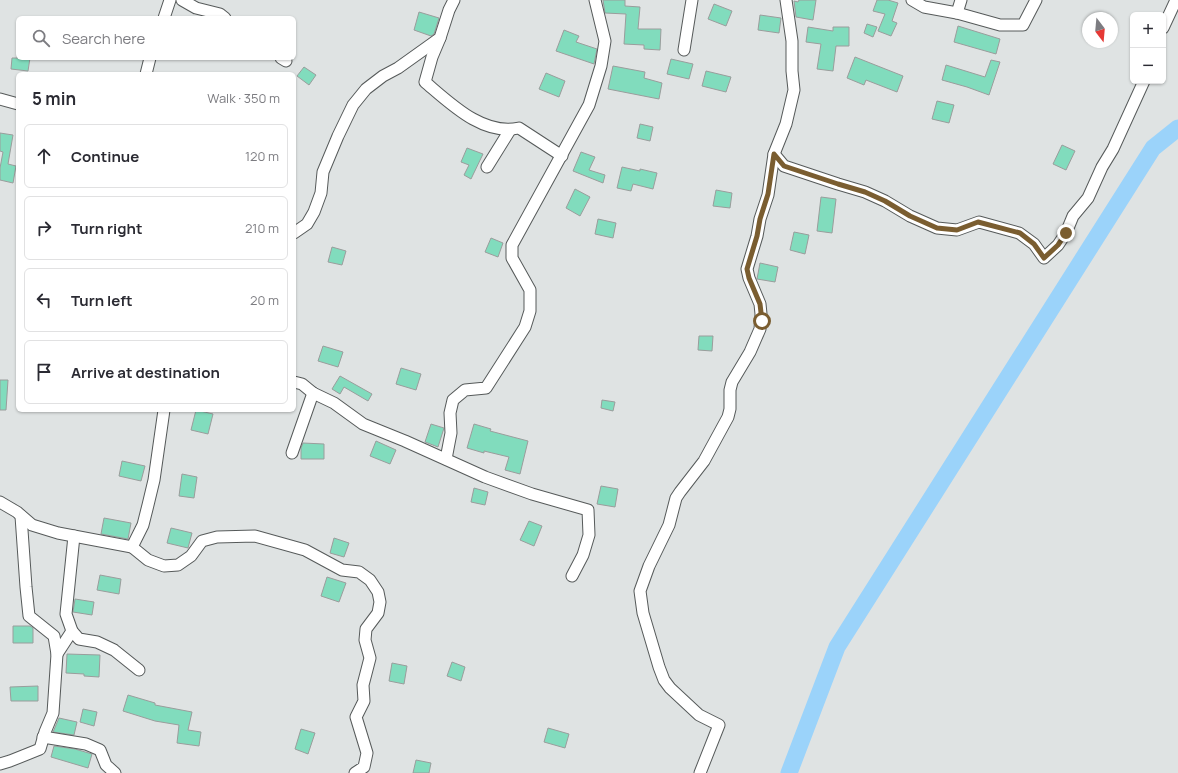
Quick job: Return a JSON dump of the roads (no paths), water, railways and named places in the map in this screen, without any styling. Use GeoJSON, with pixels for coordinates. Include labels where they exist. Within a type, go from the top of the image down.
{"type":"FeatureCollection","features":[{"type":"Feature","properties":{"kind":"street"},"geometry":{"type":"LineString","coordinates":[[165,16],[170,0]]}},
{"type":"Feature","properties":{"kind":"street"},"geometry":{"type":"LineString","coordinates":[[182,0],[196,8],[222,16]]}},
{"type":"Feature","properties":{"kind":"street"},"geometry":{"type":"LineString","coordinates":[[454,0],[432,57],[425,82],[473,120],[498,129],[510,130],[519,128],[562,156]]}},
{"type":"Feature","properties":{"kind":"street"},"geometry":{"type":"LineString","coordinates":[[446,459],[451,433],[450,413],[453,400],[465,390],[486,388],[525,327],[530,311],[530,290],[512,258],[512,245],[590,105],[601,66],[605,41],[595,0]]}},
{"type":"Feature","properties":{"kind":"street"},"geometry":{"type":"LineString","coordinates":[[684,50],[692,0]]}},
{"type":"Feature","properties":{"kind":"street"},"geometry":{"type":"LineString","coordinates":[[700,773],[719,725],[699,715],[670,688],[664,680],[643,613],[640,591],[649,566],[669,525],[676,498],[704,461],[728,417],[732,382],[750,352],[760,329],[762,314],[760,304],[749,278],[747,269],[768,194],[774,154],[786,124],[794,90],[792,71],[792,41],[786,0]]}},
{"type":"Feature","properties":{"kind":"street"},"geometry":{"type":"LineString","coordinates":[[912,0],[924,7],[957,14],[1000,26],[1023,25],[1036,0]]}},
{"type":"Feature","properties":{"kind":"street"},"geometry":{"type":"LineString","coordinates":[[957,14],[960,0]]}},
{"type":"Feature","properties":{"kind":"street"},"geometry":{"type":"LineString","coordinates":[[1166,22],[1176,0]]}},
{"type":"Feature","properties":{"kind":"street"},"geometry":{"type":"LineString","coordinates":[[296,232],[307,224],[314,212],[320,193],[324,172],[338,136],[353,105],[366,89],[440,38]]}},
{"type":"Feature","properties":{"kind":"street"},"geometry":{"type":"LineString","coordinates":[[146,72],[150,60]]}},
{"type":"Feature","properties":{"kind":"street"},"geometry":{"type":"LineString","coordinates":[[774,154],[784,166],[865,192],[885,201],[910,216],[937,228],[957,230],[978,222],[1020,233],[1034,244],[1044,258],[1058,245],[1066,233],[1073,216],[1088,198],[1095,186],[1102,167],[1113,149],[1143,84]]}},
{"type":"Feature","properties":{"kind":"street"},"geometry":{"type":"LineString","coordinates":[[0,99],[16,103]]}},
{"type":"Feature","properties":{"kind":"street"},"geometry":{"type":"LineString","coordinates":[[487,167],[510,130]]}},
{"type":"Feature","properties":{"kind":"street"},"geometry":{"type":"LineString","coordinates":[[296,382],[302,384],[313,393],[334,403],[363,424],[485,477],[532,494],[588,510],[589,535],[583,555],[572,576]]}},
{"type":"Feature","properties":{"kind":"street"},"geometry":{"type":"LineString","coordinates":[[292,453],[313,393]]}},
{"type":"Feature","properties":{"kind":"street"},"geometry":{"type":"LineString","coordinates":[[132,547],[143,525],[154,480],[164,412]]}},
{"type":"Feature","properties":{"kind":"street"},"geometry":{"type":"LineString","coordinates":[[0,502],[17,512],[32,525],[58,533],[132,547],[148,560],[164,566],[178,565],[191,556],[202,541],[217,537],[255,536],[305,550],[342,570],[359,572],[370,580],[378,592],[380,602],[378,613],[366,629],[365,640],[370,658],[363,685],[364,702],[356,717],[367,753],[364,767],[355,773]]}},
{"type":"Feature","properties":{"kind":"street"},"geometry":{"type":"LineString","coordinates":[[0,764],[40,748],[43,736],[53,713],[57,654],[54,636],[29,616],[21,516]]}},
{"type":"Feature","properties":{"kind":"street"},"geometry":{"type":"LineString","coordinates":[[74,536],[66,614],[72,632],[79,639],[97,642],[114,650],[139,670]]}},
{"type":"Feature","properties":{"kind":"street"},"geometry":{"type":"LineString","coordinates":[[57,654],[72,632]]}},
{"type":"Feature","properties":{"kind":"street"},"geometry":{"type":"LineString","coordinates":[[43,736],[86,744],[100,750],[106,765],[115,773]]}},
{"type":"Feature","properties":{"kind":"waterway"},"geometry":{"type":"LineString","coordinates":[[789,773],[837,647],[1153,148],[1178,128]]}}]}
